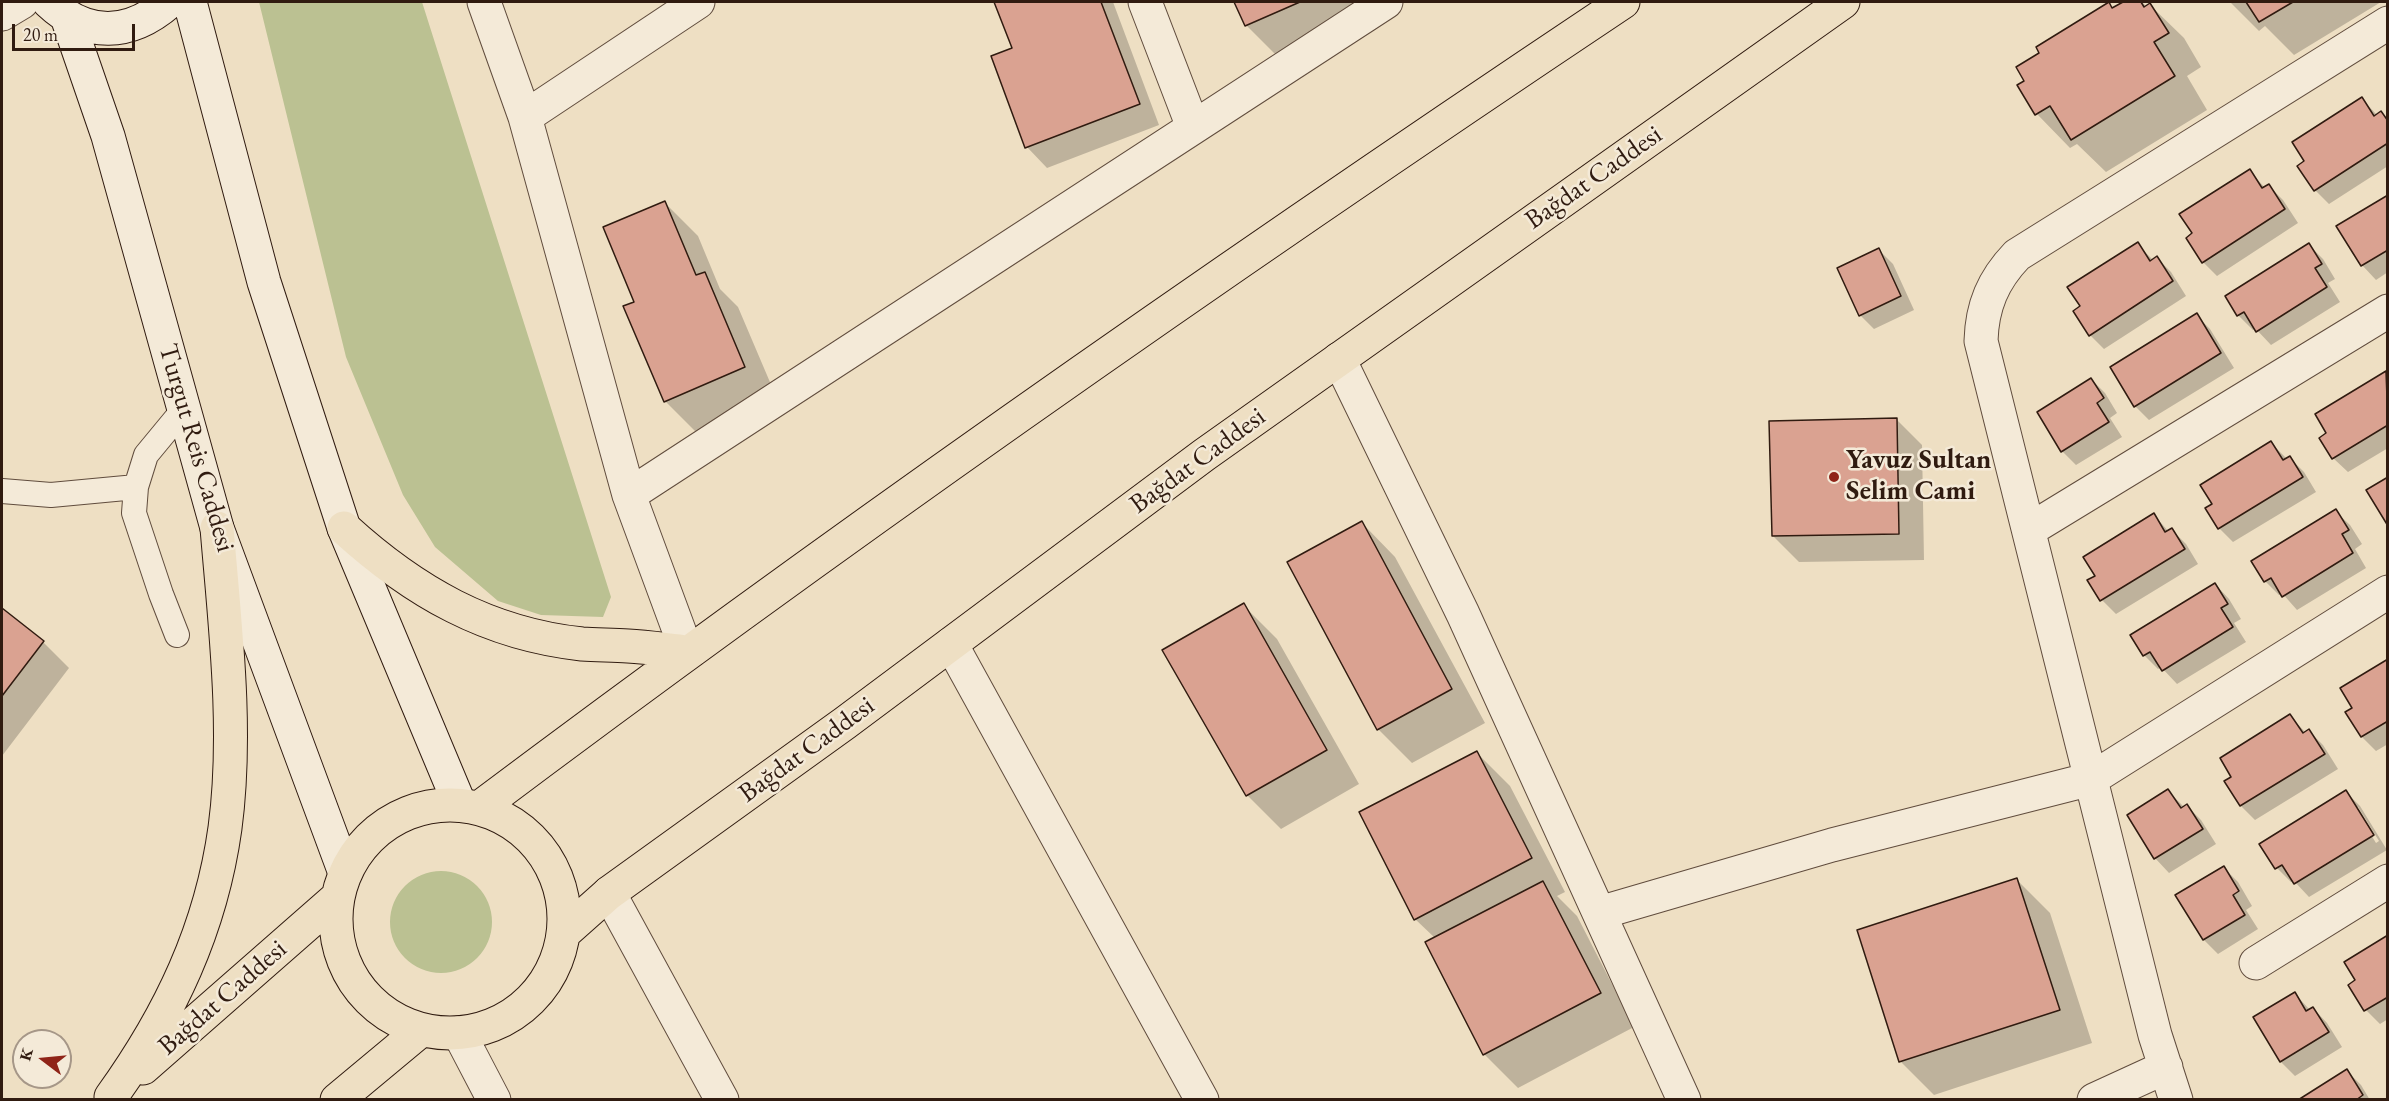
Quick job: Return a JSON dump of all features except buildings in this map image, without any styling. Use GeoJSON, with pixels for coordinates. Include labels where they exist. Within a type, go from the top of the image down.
{"type":"FeatureCollection","features":[{"type":"Feature","properties":{"kind":"main road"},"geometry":{"type":"LineString","coordinates":[[470,807],[1030,407],[1287,229],[1623,2]]}},
{"type":"Feature","properties":{"kind":"main road","name":"Bağdat Caddesi"},"geometry":{"type":"LineString","coordinates":[[564,933],[609,893],[951,644],[1204,455],[1843,2]]}},
{"type":"Feature","properties":{"kind":"main road"},"geometry":{"type":"LineString","coordinates":[[109,1098],[164,1016],[185,972],[202,927],[215,880],[223,838],[229,775],[229,722],[225,625],[217,528]]}},
{"type":"Feature","properties":{"kind":"main road"},"geometry":{"type":"LineString","coordinates":[[345,528],[377,558],[413,584],[450,606],[491,623],[536,636],[582,644],[687,652]]}},
{"type":"Feature","properties":{"kind":"main road"},"geometry":{"type":"LineString","coordinates":[[432,806],[470,807],[509,821],[535,842],[553,869],[563,900],[564,933],[552,970],[529,1002],[497,1023],[459,1033],[421,1030],[394,1019],[371,1002],[353,980],[341,954],[336,926],[342,885],[360,848],[380,828],[405,814],[432,806]]}},
{"type":"Feature","properties":{"kind":"main road","name":"Bağdat Caddesi"},"geometry":{"type":"LineString","coordinates":[[109,1098],[342,885]]}},
{"type":"Feature","properties":{"kind":"main road"},"geometry":{"type":"LineString","coordinates":[[337,1100],[421,1030]]}},
{"type":"Feature","properties":{"kind":"street"},"geometry":{"type":"LineString","coordinates":[[2,14],[22,2]]}},
{"type":"Feature","properties":{"kind":"street"},"geometry":{"type":"LineString","coordinates":[[58,9],[89,26],[111,29],[134,25],[154,15],[169,2]]}},
{"type":"Feature","properties":{"kind":"street"},"geometry":{"type":"LineString","coordinates":[[189,2],[264,282],[345,528],[470,807]]}},
{"type":"Feature","properties":{"kind":"street"},"geometry":{"type":"LineString","coordinates":[[484,2],[525,117],[628,495],[687,652]]}},
{"type":"Feature","properties":{"kind":"street"},"geometry":{"type":"LineString","coordinates":[[525,117],[698,2]]}},
{"type":"Feature","properties":{"kind":"street"},"geometry":{"type":"LineString","coordinates":[[1145,2],[1193,127]]}},
{"type":"Feature","properties":{"kind":"street"},"geometry":{"type":"LineString","coordinates":[[628,495],[1386,2]]}},
{"type":"Feature","properties":{"kind":"street","name":"Turgut Reis Caddesi"},"geometry":{"type":"LineString","coordinates":[[58,9],[108,136],[217,528],[342,885]]}},
{"type":"Feature","properties":{"kind":"street"},"geometry":{"type":"LineString","coordinates":[[2176,1100],[2155,1035],[1981,340],[1985,305],[1991,288],[2002,270],[2016,255],[2034,242],[2388,23]]}},
{"type":"Feature","properties":{"kind":"street"},"geometry":{"type":"LineString","coordinates":[[2029,530],[2388,311]]}},
{"type":"Feature","properties":{"kind":"street"},"geometry":{"type":"LineString","coordinates":[[1339,359],[1463,614],[1684,1100]]}},
{"type":"Feature","properties":{"kind":"street"},"geometry":{"type":"LineString","coordinates":[[1599,913],[1832,845],[2091,779],[2388,592]]}},
{"type":"Feature","properties":{"kind":"street"},"geometry":{"type":"LineString","coordinates":[[951,644],[1202,1100]]}},
{"type":"Feature","properties":{"kind":"street"},"geometry":{"type":"LineString","coordinates":[[2256,963],[2388,880]]}},
{"type":"Feature","properties":{"kind":"street"},"geometry":{"type":"LineString","coordinates":[[609,893],[722,1100]]}},
{"type":"Feature","properties":{"kind":"street"},"geometry":{"type":"LineString","coordinates":[[459,1033],[494,1100]]}},
{"type":"Feature","properties":{"kind":"street"},"geometry":{"type":"LineString","coordinates":[[2094,1100],[2166,1067]]}},
{"type":"Feature","properties":{"kind":"lane"},"geometry":{"type":"LineString","coordinates":[[177,635],[150,557],[138,530],[134,513],[136,487],[146,455],[184,409]]}},
{"type":"Feature","properties":{"kind":"lane"},"geometry":{"type":"LineString","coordinates":[[2,491],[51,495],[136,487]]}},
{"type":"Feature","properties":{"kind":"green space"},"geometry":{"type":"Polygon","coordinates":[[[259,2],[422,2],[611,597],[603,617],[541,615],[498,601],[435,547],[403,495],[346,357],[259,2]]]}},
{"type":"Feature","properties":{"kind":"green space"},"geometry":{"type":"Polygon","coordinates":[[[441,871],[460,875],[477,886],[488,903],[492,922],[488,941],[477,958],[460,969],[441,973],[422,969],[405,958],[394,941],[390,922],[394,903],[405,886],[422,875],[441,871]]]}},
{"type":"Feature","properties":{"kind":"place","name":"Yavuz Sultan Selim Cami"},"geometry":{"type":"Point","coordinates":[1834,477]}}]}
